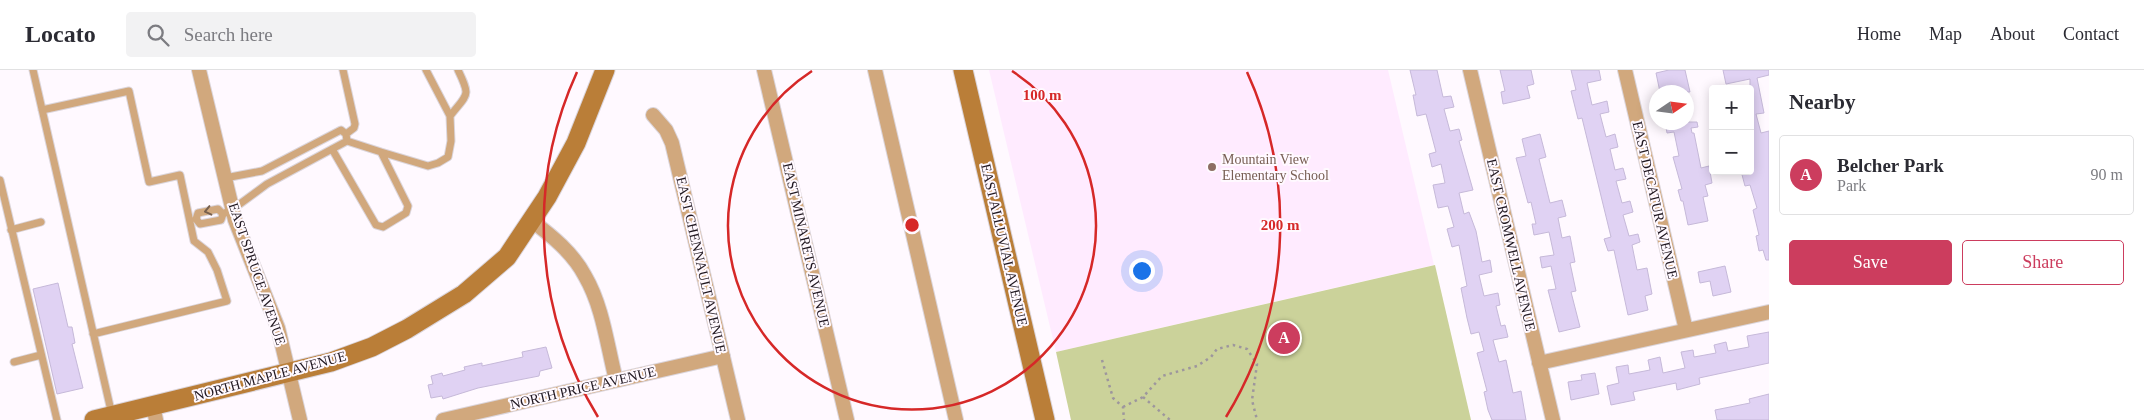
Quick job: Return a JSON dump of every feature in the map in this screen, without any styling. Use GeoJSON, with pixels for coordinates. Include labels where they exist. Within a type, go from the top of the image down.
{"type":"FeatureCollection","features":[{"type":"Feature","properties":{"kind":"street","name":"EAST SPRUCE AVENUE"},"geometry":{"type":"LineString","coordinates":[[200,70],[225,178],[228,212],[278,328],[300,420]]}},
{"type":"Feature","properties":{"kind":"street","name":"NORTH MAPLE AVENUE"},"geometry":{"type":"LineString","coordinates":[[103,418],[155,413],[331,362],[372,347],[407,329],[464,294],[507,257],[532,221],[562,172],[605,70]]}},
{"type":"Feature","properties":{"kind":"street","name":"EAST MINARETS AVENUE"},"geometry":{"type":"LineString","coordinates":[[764,70],[847,420]]}},
{"type":"Feature","properties":{"kind":"street"},"geometry":{"type":"LineString","coordinates":[[875,70],[956,420]]}},
{"type":"Feature","properties":{"kind":"street","name":"EAST ALLUVIAL AVENUE"},"geometry":{"type":"LineString","coordinates":[[963,70],[1045,420]]}},
{"type":"Feature","properties":{"kind":"street","name":"EAST CROMWELL AVENUE"},"geometry":{"type":"LineString","coordinates":[[1470,70],[1553,420]]}},
{"type":"Feature","properties":{"kind":"street","name":"EAST DECATUR AVENUE"},"geometry":{"type":"LineString","coordinates":[[1625,70],[1686,330]]}},
{"type":"Feature","properties":{"kind":"street","name":"EAST CHENNAULT AVENUE"},"geometry":{"type":"LineString","coordinates":[[653,114],[666,130],[672,143],[738,420]]}},
{"type":"Feature","properties":{"kind":"street"},"geometry":{"type":"LineString","coordinates":[[532,221],[569,253],[585,275],[596,299],[616,380]]}},
{"type":"Feature","properties":{"kind":"street"},"geometry":{"type":"LineString","coordinates":[[1539,363],[1769,312]]}},
{"type":"Feature","properties":{"kind":"street","name":"NORTH PRICE AVENUE"},"geometry":{"type":"LineString","coordinates":[[443,420],[723,356]]}},
{"type":"Feature","properties":{"kind":"lane"},"geometry":{"type":"LineString","coordinates":[[33,70],[94,334],[103,418]]}},
{"type":"Feature","properties":{"kind":"lane"},"geometry":{"type":"LineString","coordinates":[[192,220],[200,224],[221,220],[228,212],[267,184],[332,150],[346,138],[355,124],[343,70]]}},
{"type":"Feature","properties":{"kind":"lane"},"geometry":{"type":"LineString","coordinates":[[225,178],[262,171],[341,130],[346,138],[381,152],[428,166],[438,164],[448,157],[451,141],[450,116],[426,70]]}},
{"type":"Feature","properties":{"kind":"lane"},"geometry":{"type":"LineString","coordinates":[[450,116],[466,95],[467,89],[458,70]]}},
{"type":"Feature","properties":{"kind":"lane"},"geometry":{"type":"LineString","coordinates":[[42,110],[129,91],[149,182],[180,175],[192,220],[194,240],[208,252],[217,270],[226,301],[94,334]]}},
{"type":"Feature","properties":{"kind":"lane"},"geometry":{"type":"LineString","coordinates":[[332,150],[376,225],[383,227],[406,213],[408,206],[381,152]]}},
{"type":"Feature","properties":{"kind":"lane"},"geometry":{"type":"LineString","coordinates":[[262,171],[267,184]]}},
{"type":"Feature","properties":{"kind":"lane"},"geometry":{"type":"LineString","coordinates":[[0,180],[57,420]]}},
{"type":"Feature","properties":{"kind":"lane"},"geometry":{"type":"LineString","coordinates":[[192,220],[198,213],[218,209],[228,212]]}},
{"type":"Feature","properties":{"kind":"lane"},"geometry":{"type":"LineString","coordinates":[[12,230],[41,222]]}},
{"type":"Feature","properties":{"kind":"lane"},"geometry":{"type":"LineString","coordinates":[[14,362],[41,355]]}},
{"type":"Feature","properties":{"kind":"path"},"geometry":{"type":"LineString","coordinates":[[1123,407],[1143,397],[1162,376],[1197,366],[1210,357],[1217,349],[1233,345],[1247,349],[1257,364],[1252,400],[1256,420]]}},
{"type":"Feature","properties":{"kind":"path"},"geometry":{"type":"LineString","coordinates":[[1102,360],[1113,398],[1123,407],[1124,420]]}},
{"type":"Feature","properties":{"kind":"path"},"geometry":{"type":"LineString","coordinates":[[1143,397],[1170,420]]}},
{"type":"Feature","properties":{"kind":"shaded area","name":"Mountain View Elementary School"},"geometry":{"type":"Polygon","coordinates":[[[989,70],[1388,70],[1434,265],[1056,352],[989,70]]]}},
{"type":"Feature","properties":{"kind":"green space"},"geometry":{"type":"Polygon","coordinates":[[[1435,265],[1471,420],[1071,420],[1056,352],[1435,265]]]}},
{"type":"Feature","properties":{"kind":"building"},"geometry":{"type":"Polygon","coordinates":[[[1410,70],[1437,70],[1443,97],[1451,96],[1454,107],[1444,109],[1450,131],[1459,129],[1462,140],[1459,141],[1473,190],[1459,193],[1464,214],[1469,212],[1476,231],[1482,262],[1490,260],[1492,272],[1479,275],[1484,296],[1498,293],[1500,305],[1496,306],[1501,326],[1505,325],[1508,337],[1493,340],[1499,362],[1506,360],[1513,393],[1521,391],[1526,420],[1492,420],[1488,410],[1484,392],[1487,391],[1477,353],[1484,351],[1479,332],[1471,334],[1461,288],[1467,286],[1459,245],[1452,247],[1447,229],[1454,227],[1448,206],[1438,208],[1433,185],[1445,183],[1441,164],[1432,167],[1429,154],[1436,152],[1426,114],[1417,116],[1413,95],[1416,95],[1410,70]]]}},
{"type":"Feature","properties":{"kind":"building"},"geometry":{"type":"Polygon","coordinates":[[[1500,70],[1531,70],[1534,84],[1527,86],[1530,98],[1503,104],[1501,92],[1505,91],[1500,70]]]}},
{"type":"Feature","properties":{"kind":"building"},"geometry":{"type":"Polygon","coordinates":[[[1571,70],[1599,70],[1601,80],[1587,83],[1592,105],[1607,101],[1609,112],[1600,114],[1606,137],[1615,134],[1618,147],[1610,149],[1615,170],[1623,168],[1626,179],[1616,181],[1622,203],[1630,201],[1633,212],[1623,215],[1629,236],[1638,234],[1640,242],[1632,245],[1637,270],[1647,268],[1652,294],[1645,296],[1648,310],[1628,315],[1614,250],[1608,251],[1604,239],[1611,237],[1582,118],[1578,119],[1571,91],[1576,90],[1571,70]]]}},
{"type":"Feature","properties":{"kind":"building"},"geometry":{"type":"Polygon","coordinates":[[[1669,70],[1685,70],[1688,85],[1659,85],[1656,73],[1669,70]]]}},
{"type":"Feature","properties":{"kind":"building"},"geometry":{"type":"Polygon","coordinates":[[[1723,70],[1769,70],[1769,75],[1757,78],[1764,113],[1756,114],[1761,133],[1769,131],[1769,260],[1766,260],[1763,250],[1759,251],[1756,236],[1759,235],[1753,210],[1757,208],[1750,185],[1745,186],[1742,175],[1754,175],[1754,85],[1750,85],[1750,79],[1726,84],[1723,70]]]}},
{"type":"Feature","properties":{"kind":"building"},"geometry":{"type":"Polygon","coordinates":[[[1694,122],[1697,122],[1698,127],[1694,128],[1694,122]]]}},
{"type":"Feature","properties":{"kind":"building"},"geometry":{"type":"Polygon","coordinates":[[[1666,130],[1691,130],[1692,133],[1694,133],[1701,168],[1709,166],[1709,175],[1712,183],[1705,185],[1708,196],[1703,197],[1708,221],[1688,225],[1683,201],[1681,201],[1678,190],[1682,189],[1673,157],[1679,156],[1674,132],[1667,133],[1666,130]]]}},
{"type":"Feature","properties":{"kind":"building"},"geometry":{"type":"Polygon","coordinates":[[[1540,134],[1546,157],[1539,159],[1550,203],[1562,200],[1566,216],[1558,218],[1562,238],[1570,236],[1575,262],[1570,263],[1576,291],[1571,292],[1580,327],[1559,332],[1548,290],[1556,289],[1551,266],[1542,268],[1540,257],[1554,255],[1549,232],[1534,235],[1532,224],[1536,224],[1531,202],[1528,203],[1516,158],[1526,156],[1522,139],[1540,134]]]}},
{"type":"Feature","properties":{"kind":"building"},"geometry":{"type":"Polygon","coordinates":[[[1725,266],[1731,292],[1713,296],[1710,281],[1700,283],[1698,272],[1725,266]]]}},
{"type":"Feature","properties":{"kind":"building"},"geometry":{"type":"Polygon","coordinates":[[[58,283],[68,327],[72,327],[75,343],[72,344],[83,388],[57,394],[33,289],[58,283]]]}},
{"type":"Feature","properties":{"kind":"building"},"geometry":{"type":"Polygon","coordinates":[[[1769,332],[1769,363],[1699,378],[1700,384],[1677,390],[1676,383],[1633,392],[1635,400],[1611,405],[1607,386],[1619,383],[1616,367],[1628,365],[1629,374],[1650,370],[1648,360],[1660,357],[1663,373],[1685,368],[1681,352],[1693,350],[1694,357],[1716,353],[1714,345],[1726,342],[1728,351],[1749,347],[1747,336],[1769,332]]]}},
{"type":"Feature","properties":{"kind":"building"},"geometry":{"type":"Polygon","coordinates":[[[546,347],[552,368],[540,371],[539,376],[478,388],[443,399],[442,396],[431,398],[428,385],[433,384],[431,376],[442,373],[443,376],[465,370],[464,367],[482,363],[482,366],[523,357],[522,352],[546,347]]]}},
{"type":"Feature","properties":{"kind":"building"},"geometry":{"type":"Polygon","coordinates":[[[1595,373],[1599,394],[1571,400],[1568,382],[1582,380],[1581,375],[1595,373]]]}},
{"type":"Feature","properties":{"kind":"building"},"geometry":{"type":"Polygon","coordinates":[[[1769,394],[1769,420],[1717,420],[1715,410],[1750,403],[1749,399],[1769,394]]]}},
{"type":"Feature","properties":{"kind":"place","name":"Mountain View Elementary School"},"geometry":{"type":"Point","coordinates":[1212,167]}},
{"type":"Feature","properties":{"kind":"place","name":"Belcher Park"},"geometry":{"type":"Point","coordinates":[1284,338]}}]}
